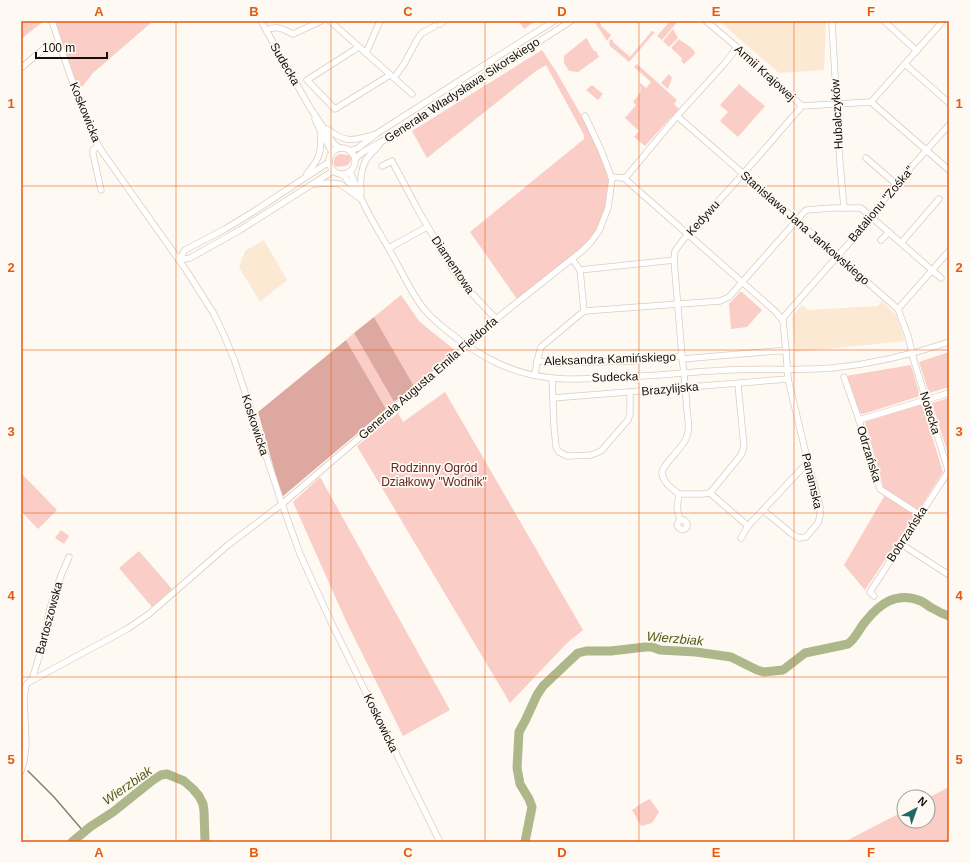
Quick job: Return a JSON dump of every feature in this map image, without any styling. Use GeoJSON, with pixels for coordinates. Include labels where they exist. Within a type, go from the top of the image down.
{"type":"FeatureCollection","features":[{"type":"Feature","properties":{"kind":"street","name":"Koskowicka"},"geometry":{"type":"LineString","coordinates":[[52,21],[89,127],[98,146],[186,270],[208,303],[223,333],[300,554],[321,602],[440,842]]}},
{"type":"Feature","properties":{"kind":"street","name":"Sudecka"},"geometry":{"type":"LineString","coordinates":[[260,21],[322,129],[332,152]]}},
{"type":"Feature","properties":{"kind":"street"},"geometry":{"type":"LineString","coordinates":[[266,30],[274,27],[293,34],[321,21]]}},
{"type":"Feature","properties":{"kind":"street"},"geometry":{"type":"LineString","coordinates":[[366,52],[380,21]]}},
{"type":"Feature","properties":{"kind":"street","name":"Generała Władysława Sikorskiego"},"geometry":{"type":"LineString","coordinates":[[355,159],[363,152],[571,21]]}},
{"type":"Feature","properties":{"kind":"street","name":"Armii Krajowej"},"geometry":{"type":"LineString","coordinates":[[706,21],[802,106],[872,102]]}},
{"type":"Feature","properties":{"kind":"street","name":"Hubalczyków"},"geometry":{"type":"LineString","coordinates":[[833,21],[836,104],[844,208]]}},
{"type":"Feature","properties":{"kind":"street"},"geometry":{"type":"LineString","coordinates":[[884,21],[917,51]]}},
{"type":"Feature","properties":{"kind":"street"},"geometry":{"type":"LineString","coordinates":[[944,21],[872,102],[949,170]]}},
{"type":"Feature","properties":{"kind":"street"},"geometry":{"type":"LineString","coordinates":[[332,22],[412,94]]}},
{"type":"Feature","properties":{"kind":"street"},"geometry":{"type":"LineString","coordinates":[[550,22],[554,32]]}},
{"type":"Feature","properties":{"kind":"street","name":"Generała Władysława Sikorskiego"},"geometry":{"type":"LineString","coordinates":[[350,151],[358,148],[376,134],[550,22]]}},
{"type":"Feature","properties":{"kind":"street"},"geometry":{"type":"LineString","coordinates":[[358,47],[306,80],[335,110],[392,76],[404,64],[422,33],[440,23]]}},
{"type":"Feature","properties":{"kind":"street"},"geometry":{"type":"LineString","coordinates":[[21,68],[46,47],[59,43]]}},
{"type":"Feature","properties":{"kind":"street"},"geometry":{"type":"LineString","coordinates":[[624,178],[726,62],[737,47]]}},
{"type":"Feature","properties":{"kind":"street"},"geometry":{"type":"LineString","coordinates":[[905,64],[949,103]]}},
{"type":"Feature","properties":{"kind":"street","name":"Kedywu"},"geometry":{"type":"LineString","coordinates":[[682,357],[674,260],[674,254],[677,247],[802,106]]}},
{"type":"Feature","properties":{"kind":"street","name":"Generała Augusta Emila Fieldorfa"},"geometry":{"type":"LineString","coordinates":[[32,680],[127,629],[149,614],[232,542],[282,504],[467,346],[496,319],[572,259],[591,242],[599,231],[608,208],[611,177],[601,150],[585,116]]}},
{"type":"Feature","properties":{"kind":"street","name":"Stanisława Jana Jankowskiego"},"geometry":{"type":"LineString","coordinates":[[677,116],[898,309],[908,336],[912,354]]}},
{"type":"Feature","properties":{"kind":"street","name":"Batalionu \"Zośka\""},"geometry":{"type":"LineString","coordinates":[[782,319],[872,217],[896,184],[949,125]]}},
{"type":"Feature","properties":{"kind":"street"},"geometry":{"type":"LineString","coordinates":[[304,178],[318,158],[321,148],[322,129],[345,139],[356,140],[376,134]]}},
{"type":"Feature","properties":{"kind":"street","name":"Sudecka"},"geometry":{"type":"LineString","coordinates":[[322,129],[334,144],[340,148]]}},
{"type":"Feature","properties":{"kind":"street"},"geometry":{"type":"LineString","coordinates":[[361,199],[360,190],[364,164],[381,142]]}},
{"type":"Feature","properties":{"kind":"street"},"geometry":{"type":"LineString","coordinates":[[98,146],[93,150],[93,154],[101,190]]}},
{"type":"Feature","properties":{"kind":"street"},"geometry":{"type":"LineString","coordinates":[[340,148],[350,151],[353,153],[355,159],[354,166],[350,172],[341,174],[334,171],[329,162],[332,152],[340,148]]}},
{"type":"Feature","properties":{"kind":"street"},"geometry":{"type":"LineString","coordinates":[[866,158],[896,184]]}},
{"type":"Feature","properties":{"kind":"street","name":"Diamentowa"},"geometry":{"type":"LineString","coordinates":[[382,166],[392,161],[416,208],[462,284],[496,319]]}},
{"type":"Feature","properties":{"kind":"street"},"geometry":{"type":"LineString","coordinates":[[179,260],[185,250],[253,212],[329,162]]}},
{"type":"Feature","properties":{"kind":"street"},"geometry":{"type":"LineString","coordinates":[[179,260],[190,258],[246,227],[334,171]]}},
{"type":"Feature","properties":{"kind":"street","name":"Sudecka"},"geometry":{"type":"LineString","coordinates":[[350,172],[361,199]]}},
{"type":"Feature","properties":{"kind":"street","name":"Sudecka"},"geometry":{"type":"LineString","coordinates":[[341,174],[361,199],[408,284],[425,310],[442,327],[467,346],[486,358],[513,370],[552,378],[569,379],[729,370],[820,368],[849,366],[892,359],[949,342]]}},
{"type":"Feature","properties":{"kind":"street"},"geometry":{"type":"LineString","coordinates":[[611,177],[624,178],[776,312],[782,319]]}},
{"type":"Feature","properties":{"kind":"street"},"geometry":{"type":"LineString","coordinates":[[314,184],[340,184],[361,199]]}},
{"type":"Feature","properties":{"kind":"street"},"geometry":{"type":"LineString","coordinates":[[902,243],[939,199]]}},
{"type":"Feature","properties":{"kind":"street"},"geometry":{"type":"LineString","coordinates":[[535,375],[541,347],[584,311],[678,304],[725,299],[729,297],[805,211],[808,210],[862,208],[941,278]]}},
{"type":"Feature","properties":{"kind":"street","name":"Diamentowa"},"geometry":{"type":"LineString","coordinates":[[389,248],[427,227]]}},
{"type":"Feature","properties":{"kind":"street"},"geometry":{"type":"LineString","coordinates":[[881,240],[889,232]]}},
{"type":"Feature","properties":{"kind":"street"},"geometry":{"type":"LineString","coordinates":[[170,247],[185,250]]}},
{"type":"Feature","properties":{"kind":"street"},"geometry":{"type":"LineString","coordinates":[[898,309],[949,251]]}},
{"type":"Feature","properties":{"kind":"street"},"geometry":{"type":"LineString","coordinates":[[186,270],[190,258]]}},
{"type":"Feature","properties":{"kind":"street"},"geometry":{"type":"LineString","coordinates":[[572,259],[580,270],[584,311]]}},
{"type":"Feature","properties":{"kind":"street"},"geometry":{"type":"LineString","coordinates":[[580,270],[674,260]]}},
{"type":"Feature","properties":{"kind":"street","name":"Panamska"},"geometry":{"type":"LineString","coordinates":[[763,510],[799,538],[806,537],[818,523],[820,516],[820,506],[788,379],[782,319]]}},
{"type":"Feature","properties":{"kind":"street","name":"Aleksandra Kamińskiego"},"geometry":{"type":"LineString","coordinates":[[537,361],[556,363],[633,361],[786,351]]}},
{"type":"Feature","properties":{"kind":"street","name":"Notecka"},"geometry":{"type":"LineString","coordinates":[[912,354],[949,473]]}},
{"type":"Feature","properties":{"kind":"street","name":"Aleksandra Kamińskiego"},"geometry":{"type":"LineString","coordinates":[[679,494],[663,479],[662,470],[684,443],[688,434],[682,357]]}},
{"type":"Feature","properties":{"kind":"street","name":"Odrzańska"},"geometry":{"type":"LineString","coordinates":[[844,376],[880,489],[920,515]]}},
{"type":"Feature","properties":{"kind":"street"},"geometry":{"type":"LineString","coordinates":[[552,378],[556,447],[559,452],[567,456],[591,455],[601,451],[628,420],[630,414],[630,393]]}},
{"type":"Feature","properties":{"kind":"street","name":"Brazylijska"},"geometry":{"type":"LineString","coordinates":[[553,398],[630,393],[788,379]]}},
{"type":"Feature","properties":{"kind":"street"},"geometry":{"type":"LineString","coordinates":[[680,520],[677,508],[679,494],[710,493],[741,455],[744,447],[738,384]]}},
{"type":"Feature","properties":{"kind":"street","name":"Odrzańska"},"geometry":{"type":"LineString","coordinates":[[859,420],[949,393]]}},
{"type":"Feature","properties":{"kind":"street"},"geometry":{"type":"LineString","coordinates":[[741,538],[748,526],[808,462]]}},
{"type":"Feature","properties":{"kind":"street","name":"Bobrzańska"},"geometry":{"type":"LineString","coordinates":[[874,596],[870,592],[900,544],[949,473]]}},
{"type":"Feature","properties":{"kind":"street"},"geometry":{"type":"LineString","coordinates":[[710,493],[748,526]]}},
{"type":"Feature","properties":{"kind":"street"},"geometry":{"type":"LineString","coordinates":[[900,544],[949,575]]}},
{"type":"Feature","properties":{"kind":"street","name":"Bartoszowska"},"geometry":{"type":"LineString","coordinates":[[21,771],[26,745],[24,695],[26,685],[32,680],[43,643],[50,608],[69,557]]}},
{"type":"Feature","properties":{"kind":"shaded area"},"geometry":{"type":"Polygon","coordinates":[[[719,21],[826,21],[824,70],[779,73],[719,21]]]}},
{"type":"Feature","properties":{"kind":"shaded area"},"geometry":{"type":"Polygon","coordinates":[[[264,240],[287,280],[260,302],[239,267],[245,251],[264,240]]]}},
{"type":"Feature","properties":{"kind":"shaded area"},"geometry":{"type":"Polygon","coordinates":[[[882,301],[896,315],[905,341],[795,352],[792,317],[802,305],[808,310],[878,306],[882,301]]]}},
{"type":"Feature","properties":{"kind":"shaded area"},"geometry":{"type":"Polygon","coordinates":[[[374,317],[414,386],[394,402],[354,333],[374,317]]]}},
{"type":"Feature","properties":{"kind":"shaded area"},"geometry":{"type":"Polygon","coordinates":[[[346,340],[386,409],[282,497],[258,412],[346,340]]]}},
{"type":"Feature","properties":{"kind":"green space"},"geometry":{"type":"Polygon","coordinates":[[[21,21],[44,21],[21,39],[21,21]]]}},
{"type":"Feature","properties":{"kind":"green space"},"geometry":{"type":"Polygon","coordinates":[[[55,21],[153,21],[93,73],[82,87],[76,81],[55,21]]]}},
{"type":"Feature","properties":{"kind":"green space"},"geometry":{"type":"Polygon","coordinates":[[[519,21],[535,21],[524,29],[519,21]]]}},
{"type":"Feature","properties":{"kind":"green space"},"geometry":{"type":"Polygon","coordinates":[[[594,21],[600,21],[601,26],[611,35],[607,41],[594,21]]]}},
{"type":"Feature","properties":{"kind":"green space"},"geometry":{"type":"Polygon","coordinates":[[[670,21],[678,21],[662,40],[657,36],[670,21]]]}},
{"type":"Feature","properties":{"kind":"green space"},"geometry":{"type":"Polygon","coordinates":[[[673,29],[678,38],[669,47],[663,41],[673,29]]]}},
{"type":"Feature","properties":{"kind":"green space"},"geometry":{"type":"Polygon","coordinates":[[[652,31],[655,32],[629,62],[610,46],[609,41],[611,39],[630,57],[652,31]]]}},
{"type":"Feature","properties":{"kind":"green space"},"geometry":{"type":"Polygon","coordinates":[[[586,38],[599,57],[578,72],[569,71],[564,63],[564,56],[586,38]]]}},
{"type":"Feature","properties":{"kind":"green space"},"geometry":{"type":"Polygon","coordinates":[[[679,39],[695,53],[684,64],[681,61],[682,58],[671,48],[679,39]]]}},
{"type":"Feature","properties":{"kind":"green space"},"geometry":{"type":"Polygon","coordinates":[[[542,50],[588,127],[609,178],[604,212],[592,238],[517,299],[470,232],[584,139],[584,135],[546,65],[536,71],[427,158],[412,131],[542,50]]]}},
{"type":"Feature","properties":{"kind":"green space"},"geometry":{"type":"Polygon","coordinates":[[[637,64],[677,100],[674,104],[680,110],[674,118],[672,116],[645,146],[634,137],[639,131],[625,118],[636,105],[633,102],[639,95],[639,82],[646,88],[651,82],[634,67],[637,64]]]}},
{"type":"Feature","properties":{"kind":"green space"},"geometry":{"type":"Polygon","coordinates":[[[669,74],[672,78],[668,89],[661,83],[669,74]]]}},
{"type":"Feature","properties":{"kind":"green space"},"geometry":{"type":"Polygon","coordinates":[[[739,84],[765,106],[738,137],[720,121],[728,112],[720,105],[739,84]]]}},
{"type":"Feature","properties":{"kind":"green space"},"geometry":{"type":"Polygon","coordinates":[[[592,85],[603,94],[598,100],[586,90],[592,85]]]}},
{"type":"Feature","properties":{"kind":"green space"},"geometry":{"type":"Polygon","coordinates":[[[340,154],[349,155],[351,157],[350,161],[348,165],[335,167],[334,159],[340,154]]]}},
{"type":"Feature","properties":{"kind":"green space"},"geometry":{"type":"Polygon","coordinates":[[[740,292],[742,292],[762,310],[747,327],[731,329],[729,304],[740,292]]]}},
{"type":"Feature","properties":{"kind":"green space"},"geometry":{"type":"Polygon","coordinates":[[[401,295],[419,321],[456,351],[414,386],[374,317],[401,295]]]}},
{"type":"Feature","properties":{"kind":"green space"},"geometry":{"type":"Polygon","coordinates":[[[354,333],[394,402],[386,409],[346,340],[354,333]]]}},
{"type":"Feature","properties":{"kind":"green space"},"geometry":{"type":"Polygon","coordinates":[[[949,352],[949,387],[929,393],[919,362],[949,352]]]}},
{"type":"Feature","properties":{"kind":"green space"},"geometry":{"type":"Polygon","coordinates":[[[911,365],[920,396],[863,414],[857,411],[846,376],[911,365]]]}},
{"type":"Feature","properties":{"kind":"green space","name":"Rodzinny Ogród Działkowy \"Wodnik\""},"geometry":{"type":"Polygon","coordinates":[[[445,392],[583,630],[567,643],[510,703],[357,446],[398,413],[403,422],[445,392]]]}},
{"type":"Feature","properties":{"kind":"green space"},"geometry":{"type":"Polygon","coordinates":[[[949,398],[949,457],[932,403],[949,398]]]}},
{"type":"Feature","properties":{"kind":"green space"},"geometry":{"type":"Polygon","coordinates":[[[922,404],[943,472],[918,511],[884,489],[865,422],[922,404]]]}},
{"type":"Feature","properties":{"kind":"green space"},"geometry":{"type":"Polygon","coordinates":[[[21,473],[57,510],[38,529],[21,511],[21,473]]]}},
{"type":"Feature","properties":{"kind":"green space"},"geometry":{"type":"Polygon","coordinates":[[[320,477],[450,710],[403,736],[346,621],[293,502],[320,477]]]}},
{"type":"Feature","properties":{"kind":"green space"},"geometry":{"type":"Polygon","coordinates":[[[885,495],[915,515],[865,590],[844,565],[885,495]]]}},
{"type":"Feature","properties":{"kind":"green space"},"geometry":{"type":"Polygon","coordinates":[[[61,530],[69,536],[64,544],[55,538],[61,530]]]}},
{"type":"Feature","properties":{"kind":"green space"},"geometry":{"type":"Polygon","coordinates":[[[139,551],[172,589],[152,607],[119,568],[139,551]]]}},
{"type":"Feature","properties":{"kind":"green space"},"geometry":{"type":"Polygon","coordinates":[[[949,787],[949,842],[844,842],[896,815],[896,829],[936,829],[936,794],[949,787]]]}},
{"type":"Feature","properties":{"kind":"green space"},"geometry":{"type":"Polygon","coordinates":[[[650,799],[659,812],[652,823],[641,826],[632,810],[650,799]]]}},
{"type":"Feature","properties":{"kind":"waterway","name":"Wierzbiak"},"geometry":{"type":"LineString","coordinates":[[525,842],[532,807],[520,784],[517,768],[519,732],[543,686],[578,653],[586,651],[611,651],[652,647],[660,650],[696,652],[731,657],[764,672],[783,670],[805,653],[848,644],[877,609],[883,604],[897,598],[904,597],[921,601],[949,616]]}},
{"type":"Feature","properties":{"kind":"waterway"},"geometry":{"type":"LineString","coordinates":[[28,771],[54,797],[84,832]]}},
{"type":"Feature","properties":{"kind":"waterway","name":"Wierzbiak"},"geometry":{"type":"LineString","coordinates":[[72,842],[153,780],[161,775],[167,774],[184,781],[199,796],[203,804],[204,811],[205,842]]}}]}
